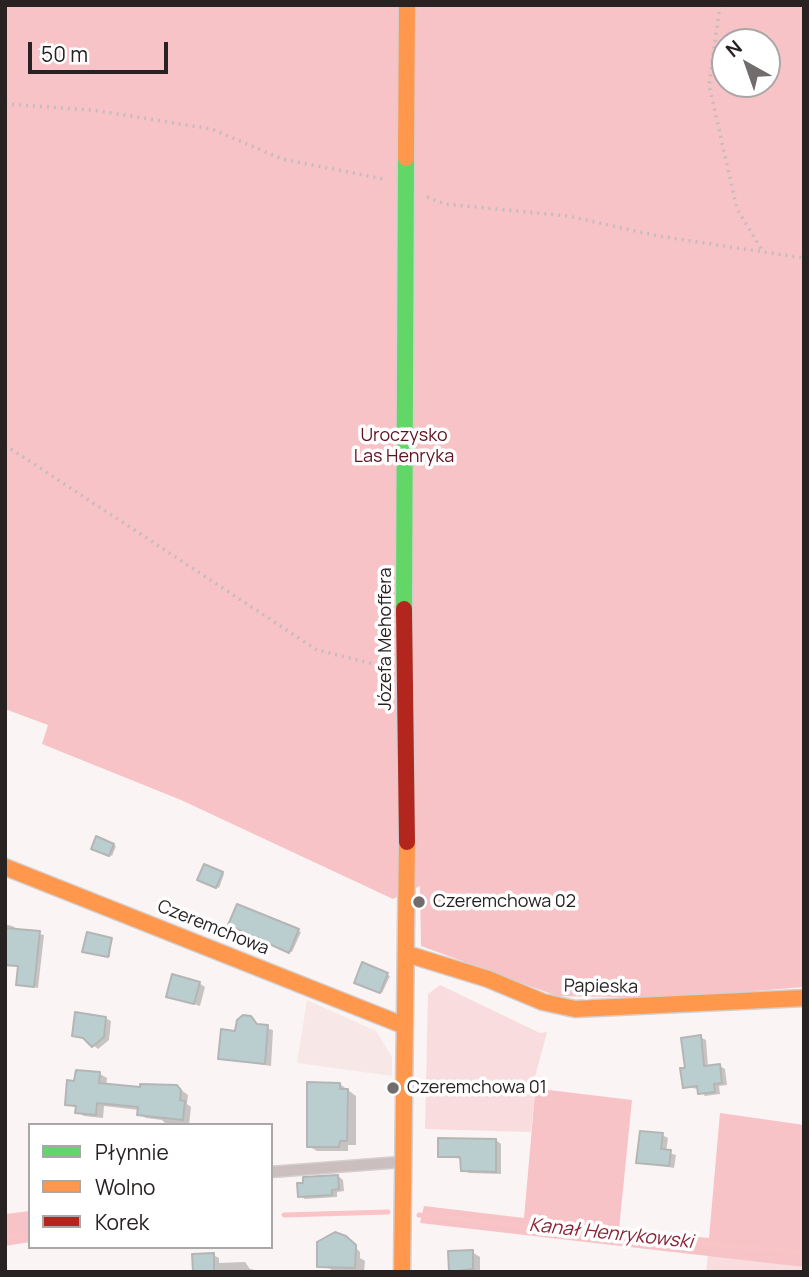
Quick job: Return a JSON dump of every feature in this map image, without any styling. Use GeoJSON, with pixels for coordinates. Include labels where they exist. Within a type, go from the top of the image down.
{"type":"FeatureCollection","features":[{"type":"Feature","properties":{"kind":"street","name":"Józefa Mehoffera"},"geometry":{"type":"LineString","coordinates":[[402,1272],[407,954],[404,672],[407,5]]}},
{"type":"Feature","properties":{"kind":"street","name":"Czeremchowa"},"geometry":{"type":"LineString","coordinates":[[5,867],[405,1026]]}},
{"type":"Feature","properties":{"kind":"street","name":"Papieska"},"geometry":{"type":"LineString","coordinates":[[407,954],[488,979],[543,1002],[575,1009],[804,998]]}},
{"type":"Feature","properties":{"kind":"lane"},"geometry":{"type":"LineString","coordinates":[[273,1172],[402,1162]]}},
{"type":"Feature","properties":{"kind":"path"},"geometry":{"type":"LineString","coordinates":[[720,5],[709,85],[737,209],[762,250]]}},
{"type":"Feature","properties":{"kind":"path"},"geometry":{"type":"LineString","coordinates":[[5,104],[92,110],[212,129],[282,159],[376,175],[445,204],[568,216],[658,236],[804,258]]}},
{"type":"Feature","properties":{"kind":"path"},"geometry":{"type":"LineString","coordinates":[[5,445],[317,650],[404,672]]}},
{"type":"Feature","properties":{"kind":"shaded area"},"geometry":{"type":"Polygon","coordinates":[[[440,985],[540,1033],[547,1032],[532,1088],[535,1093],[531,1132],[425,1129],[428,994],[440,985]]]}},
{"type":"Feature","properties":{"kind":"shaded area"},"geometry":{"type":"Polygon","coordinates":[[[307,1000],[376,1031],[392,1057],[392,1076],[297,1063],[307,1000]]]}},
{"type":"Feature","properties":{"kind":"shaded area"},"geometry":{"type":"Polygon","coordinates":[[[708,1254],[804,1267],[804,1272],[706,1272],[708,1254]]]}},
{"type":"Feature","properties":{"kind":"green space","name":"Uroczysko Las Henryka"},"geometry":{"type":"Polygon","coordinates":[[[5,5],[804,5],[804,987],[665,998],[557,996],[421,946],[420,886],[393,899],[181,800],[42,744],[48,725],[5,709],[5,5]]]}},
{"type":"Feature","properties":{"kind":"green space"},"geometry":{"type":"Polygon","coordinates":[[[532,1088],[632,1100],[619,1229],[709,1238],[720,1113],[804,1125],[804,1267],[420,1223],[424,1206],[524,1218],[535,1093],[532,1088]]]}},
{"type":"Feature","properties":{"kind":"green space"},"geometry":{"type":"Polygon","coordinates":[[[28,1211],[28,1242],[5,1246],[5,1214],[28,1211]]]}},
{"type":"Feature","properties":{"kind":"building"},"geometry":{"type":"Polygon","coordinates":[[[96,836],[114,844],[109,856],[91,849],[96,836]]]}},
{"type":"Feature","properties":{"kind":"building"},"geometry":{"type":"Polygon","coordinates":[[[204,864],[223,872],[216,888],[197,880],[204,864]]]}},
{"type":"Feature","properties":{"kind":"building"},"geometry":{"type":"Polygon","coordinates":[[[237,904],[299,929],[289,953],[228,925],[237,904]]]}},
{"type":"Feature","properties":{"kind":"building"},"geometry":{"type":"Polygon","coordinates":[[[5,928],[40,931],[34,987],[16,985],[18,966],[5,965],[5,928]]]}},
{"type":"Feature","properties":{"kind":"building"},"geometry":{"type":"Polygon","coordinates":[[[87,932],[112,938],[108,957],[82,952],[87,932]]]}},
{"type":"Feature","properties":{"kind":"building"},"geometry":{"type":"Polygon","coordinates":[[[362,962],[388,973],[380,993],[354,983],[362,962]]]}},
{"type":"Feature","properties":{"kind":"building"},"geometry":{"type":"Polygon","coordinates":[[[172,974],[200,982],[194,1004],[166,997],[172,974]]]}},
{"type":"Feature","properties":{"kind":"building"},"geometry":{"type":"Polygon","coordinates":[[[75,1012],[106,1017],[104,1037],[92,1047],[83,1038],[72,1036],[75,1012]]]}},
{"type":"Feature","properties":{"kind":"building"},"geometry":{"type":"Polygon","coordinates":[[[243,1015],[251,1016],[257,1024],[268,1025],[265,1064],[218,1059],[221,1029],[235,1031],[237,1020],[243,1015]]]}},
{"type":"Feature","properties":{"kind":"building"},"geometry":{"type":"Polygon","coordinates":[[[701,1035],[704,1066],[720,1064],[722,1083],[714,1084],[715,1092],[698,1094],[697,1086],[683,1088],[680,1068],[685,1068],[681,1038],[701,1035]]]}},
{"type":"Feature","properties":{"kind":"building"},"geometry":{"type":"Polygon","coordinates":[[[76,1070],[100,1072],[99,1083],[140,1087],[140,1084],[177,1085],[181,1090],[180,1100],[185,1101],[183,1120],[137,1115],[138,1107],[97,1103],[96,1115],[75,1113],[76,1106],[65,1105],[67,1080],[74,1081],[76,1070]]]}},
{"type":"Feature","properties":{"kind":"building"},"geometry":{"type":"Polygon","coordinates":[[[307,1082],[340,1083],[340,1089],[348,1089],[347,1141],[340,1141],[339,1147],[307,1147],[307,1082]]]}},
{"type":"Feature","properties":{"kind":"building"},"geometry":{"type":"Polygon","coordinates":[[[640,1131],[663,1133],[661,1149],[671,1150],[669,1166],[636,1163],[640,1131]]]}},
{"type":"Feature","properties":{"kind":"building"},"geometry":{"type":"Polygon","coordinates":[[[438,1138],[496,1139],[496,1172],[461,1171],[460,1157],[438,1157],[438,1138]]]}},
{"type":"Feature","properties":{"kind":"building"},"geometry":{"type":"Polygon","coordinates":[[[338,1175],[339,1189],[332,1190],[332,1195],[298,1197],[297,1183],[303,1183],[303,1177],[338,1175]]]}},
{"type":"Feature","properties":{"kind":"building"},"geometry":{"type":"Polygon","coordinates":[[[335,1232],[346,1236],[356,1245],[355,1268],[317,1267],[317,1242],[335,1232]]]}},
{"type":"Feature","properties":{"kind":"building"},"geometry":{"type":"Polygon","coordinates":[[[473,1250],[473,1269],[449,1272],[448,1251],[473,1250]]]}},
{"type":"Feature","properties":{"kind":"building"},"geometry":{"type":"Polygon","coordinates":[[[214,1253],[214,1272],[193,1272],[192,1254],[214,1253]]]}},
{"type":"Feature","properties":{"kind":"waterway","name":"Kanał Henrykowski"},"geometry":{"type":"LineString","coordinates":[[284,1215],[388,1212]]}},
{"type":"Feature","properties":{"kind":"waterway","name":"Kanał Henrykowski"},"geometry":{"type":"LineString","coordinates":[[419,1215],[804,1253]]}},
{"type":"Feature","properties":{"kind":"waterway","name":"Kanał Henrykowski"},"geometry":{"type":"LineString","coordinates":[[5,1237],[28,1234]]}},
{"type":"Feature","properties":{"kind":"traffic: fast"},"geometry":{"type":"LineString","coordinates":[[404,609],[406,158]]}},
{"type":"Feature","properties":{"kind":"traffic: slow"},"geometry":{"type":"LineString","coordinates":[[406,158],[407,5]]}},
{"type":"Feature","properties":{"kind":"traffic: slow"},"geometry":{"type":"LineString","coordinates":[[402,1272],[407,842]]}},
{"type":"Feature","properties":{"kind":"traffic: slow"},"geometry":{"type":"LineString","coordinates":[[5,867],[405,1026]]}},
{"type":"Feature","properties":{"kind":"traffic: slow"},"geometry":{"type":"LineString","coordinates":[[407,954],[488,979],[543,1002],[575,1009],[804,998]]}},
{"type":"Feature","properties":{"kind":"traffic: jam"},"geometry":{"type":"LineString","coordinates":[[404,609],[407,842]]}},
{"type":"Feature","properties":{"kind":"place","name":"Czeremchowa 02"},"geometry":{"type":"Point","coordinates":[419,902]}},
{"type":"Feature","properties":{"kind":"place","name":"Czeremchowa 01"},"geometry":{"type":"Point","coordinates":[393,1088]}}]}
